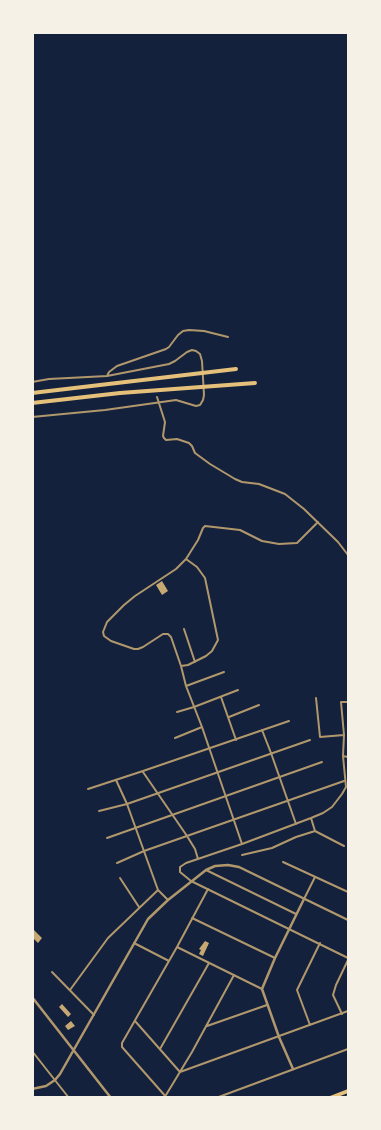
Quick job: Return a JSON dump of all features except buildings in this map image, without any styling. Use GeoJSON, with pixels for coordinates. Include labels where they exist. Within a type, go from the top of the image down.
{"type":"FeatureCollection","features":[{"type":"Feature","properties":{"kind":"highway"},"geometry":{"type":"LineString","coordinates":[[32,393],[236,368]]}},
{"type":"Feature","properties":{"kind":"highway"},"geometry":{"type":"LineString","coordinates":[[32,403],[120,393],[255,383]]}},
{"type":"Feature","properties":{"kind":"highway"},"geometry":{"type":"LineString","coordinates":[[330,1098],[348,1090]]}},
{"type":"Feature","properties":{"kind":"street"},"geometry":{"type":"LineString","coordinates":[[107,376],[117,366],[166,349],[183,331],[204,331],[228,337]]}},
{"type":"Feature","properties":{"kind":"street"},"geometry":{"type":"LineString","coordinates":[[32,382],[49,379],[107,376],[169,364],[192,350],[200,354],[202,361],[204,395],[200,405],[196,406],[176,400],[105,410],[32,417]]}},
{"type":"Feature","properties":{"kind":"street"},"geometry":{"type":"LineString","coordinates":[[157,397],[165,422],[163,436],[166,440],[177,439],[189,443],[195,453],[235,479],[242,482],[259,484],[285,494],[318,522],[338,542],[348,556]]}},
{"type":"Feature","properties":{"kind":"street"},"geometry":{"type":"LineString","coordinates":[[242,844],[202,726],[186,686],[171,637],[168,634],[163,634],[143,647],[134,649],[111,641],[104,636],[103,632],[107,622],[134,596],[176,569],[186,558],[205,526],[240,530],[262,541],[279,544],[297,542],[318,522]]}},
{"type":"Feature","properties":{"kind":"street"},"geometry":{"type":"LineString","coordinates":[[181,666],[206,656],[212,651],[218,640],[205,578],[198,567],[186,558]]}},
{"type":"Feature","properties":{"kind":"street"},"geometry":{"type":"LineString","coordinates":[[184,629],[195,662]]}},
{"type":"Feature","properties":{"kind":"street"},"geometry":{"type":"LineString","coordinates":[[186,686],[224,672]]}},
{"type":"Feature","properties":{"kind":"street"},"geometry":{"type":"LineString","coordinates":[[177,712],[238,690]]}},
{"type":"Feature","properties":{"kind":"street"},"geometry":{"type":"LineString","coordinates":[[220,696],[236,740]]}},
{"type":"Feature","properties":{"kind":"street"},"geometry":{"type":"LineString","coordinates":[[316,698],[320,737],[344,735]]}},
{"type":"Feature","properties":{"kind":"street"},"geometry":{"type":"LineString","coordinates":[[342,1014],[333,995],[348,959],[191,881],[180,872],[180,867],[186,863],[311,818],[327,810],[337,802],[346,787],[342,756],[344,735],[341,702],[348,702]]}},
{"type":"Feature","properties":{"kind":"street"},"geometry":{"type":"LineString","coordinates":[[228,717],[259,705]]}},
{"type":"Feature","properties":{"kind":"street"},"geometry":{"type":"LineString","coordinates":[[88,789],[143,772],[289,721]]}},
{"type":"Feature","properties":{"kind":"street"},"geometry":{"type":"LineString","coordinates":[[175,738],[202,726]]}},
{"type":"Feature","properties":{"kind":"street"},"geometry":{"type":"LineString","coordinates":[[262,730],[296,824]]}},
{"type":"Feature","properties":{"kind":"street"},"geometry":{"type":"LineString","coordinates":[[99,811],[126,804],[310,740]]}},
{"type":"Feature","properties":{"kind":"street"},"geometry":{"type":"LineString","coordinates":[[342,756],[348,757]]}},
{"type":"Feature","properties":{"kind":"street"},"geometry":{"type":"LineString","coordinates":[[107,838],[322,762]]}},
{"type":"Feature","properties":{"kind":"street"},"geometry":{"type":"LineString","coordinates":[[143,772],[187,836],[195,849],[198,859]]}},
{"type":"Feature","properties":{"kind":"street"},"geometry":{"type":"LineString","coordinates":[[116,780],[158,890],[168,900]]}},
{"type":"Feature","properties":{"kind":"street"},"geometry":{"type":"LineString","coordinates":[[117,863],[144,851],[344,781]]}},
{"type":"Feature","properties":{"kind":"street"},"geometry":{"type":"LineString","coordinates":[[311,818],[315,832]]}},
{"type":"Feature","properties":{"kind":"street"},"geometry":{"type":"LineString","coordinates":[[242,855],[272,848],[296,837],[315,832],[344,846]]}},
{"type":"Feature","properties":{"kind":"street"},"geometry":{"type":"LineString","coordinates":[[282,862],[348,892]]}},
{"type":"Feature","properties":{"kind":"street"},"geometry":{"type":"LineString","coordinates":[[32,1090],[46,1086],[55,1080],[63,1069],[148,920],[168,900],[206,870],[215,866],[228,865],[239,867],[348,920]]}},
{"type":"Feature","properties":{"kind":"street"},"geometry":{"type":"LineString","coordinates":[[206,870],[296,914]]}},
{"type":"Feature","properties":{"kind":"street"},"geometry":{"type":"LineString","coordinates":[[293,1069],[262,989],[275,958],[315,877]]}},
{"type":"Feature","properties":{"kind":"street"},"geometry":{"type":"LineString","coordinates":[[120,878],[139,908]]}},
{"type":"Feature","properties":{"kind":"street"},"geometry":{"type":"LineString","coordinates":[[208,889],[122,1043],[122,1047],[166,1097],[234,975]]}},
{"type":"Feature","properties":{"kind":"street"},"geometry":{"type":"LineString","coordinates":[[70,990],[108,938],[158,890]]}},
{"type":"Feature","properties":{"kind":"street"},"geometry":{"type":"LineString","coordinates":[[192,918],[275,958]]}},
{"type":"Feature","properties":{"kind":"street"},"geometry":{"type":"LineString","coordinates":[[134,944],[169,961]]}},
{"type":"Feature","properties":{"kind":"street"},"geometry":{"type":"LineString","coordinates":[[310,1025],[297,990],[320,944]]}},
{"type":"Feature","properties":{"kind":"street"},"geometry":{"type":"LineString","coordinates":[[177,947],[262,989]]}},
{"type":"Feature","properties":{"kind":"street"},"geometry":{"type":"LineString","coordinates":[[160,1049],[209,963]]}},
{"type":"Feature","properties":{"kind":"street"},"geometry":{"type":"LineString","coordinates":[[52,972],[94,1015]]}},
{"type":"Feature","properties":{"kind":"street"},"geometry":{"type":"LineString","coordinates":[[32,997],[111,1098]]}},
{"type":"Feature","properties":{"kind":"street"},"geometry":{"type":"LineString","coordinates":[[207,1026],[267,1005]]}},
{"type":"Feature","properties":{"kind":"street"},"geometry":{"type":"LineString","coordinates":[[180,1072],[348,1011]]}},
{"type":"Feature","properties":{"kind":"street"},"geometry":{"type":"LineString","coordinates":[[135,1021],[180,1072]]}},
{"type":"Feature","properties":{"kind":"street"},"geometry":{"type":"LineString","coordinates":[[216,1098],[348,1049]]}},
{"type":"Feature","properties":{"kind":"street"},"geometry":{"type":"LineString","coordinates":[[32,1052],[69,1098]]}}]}
